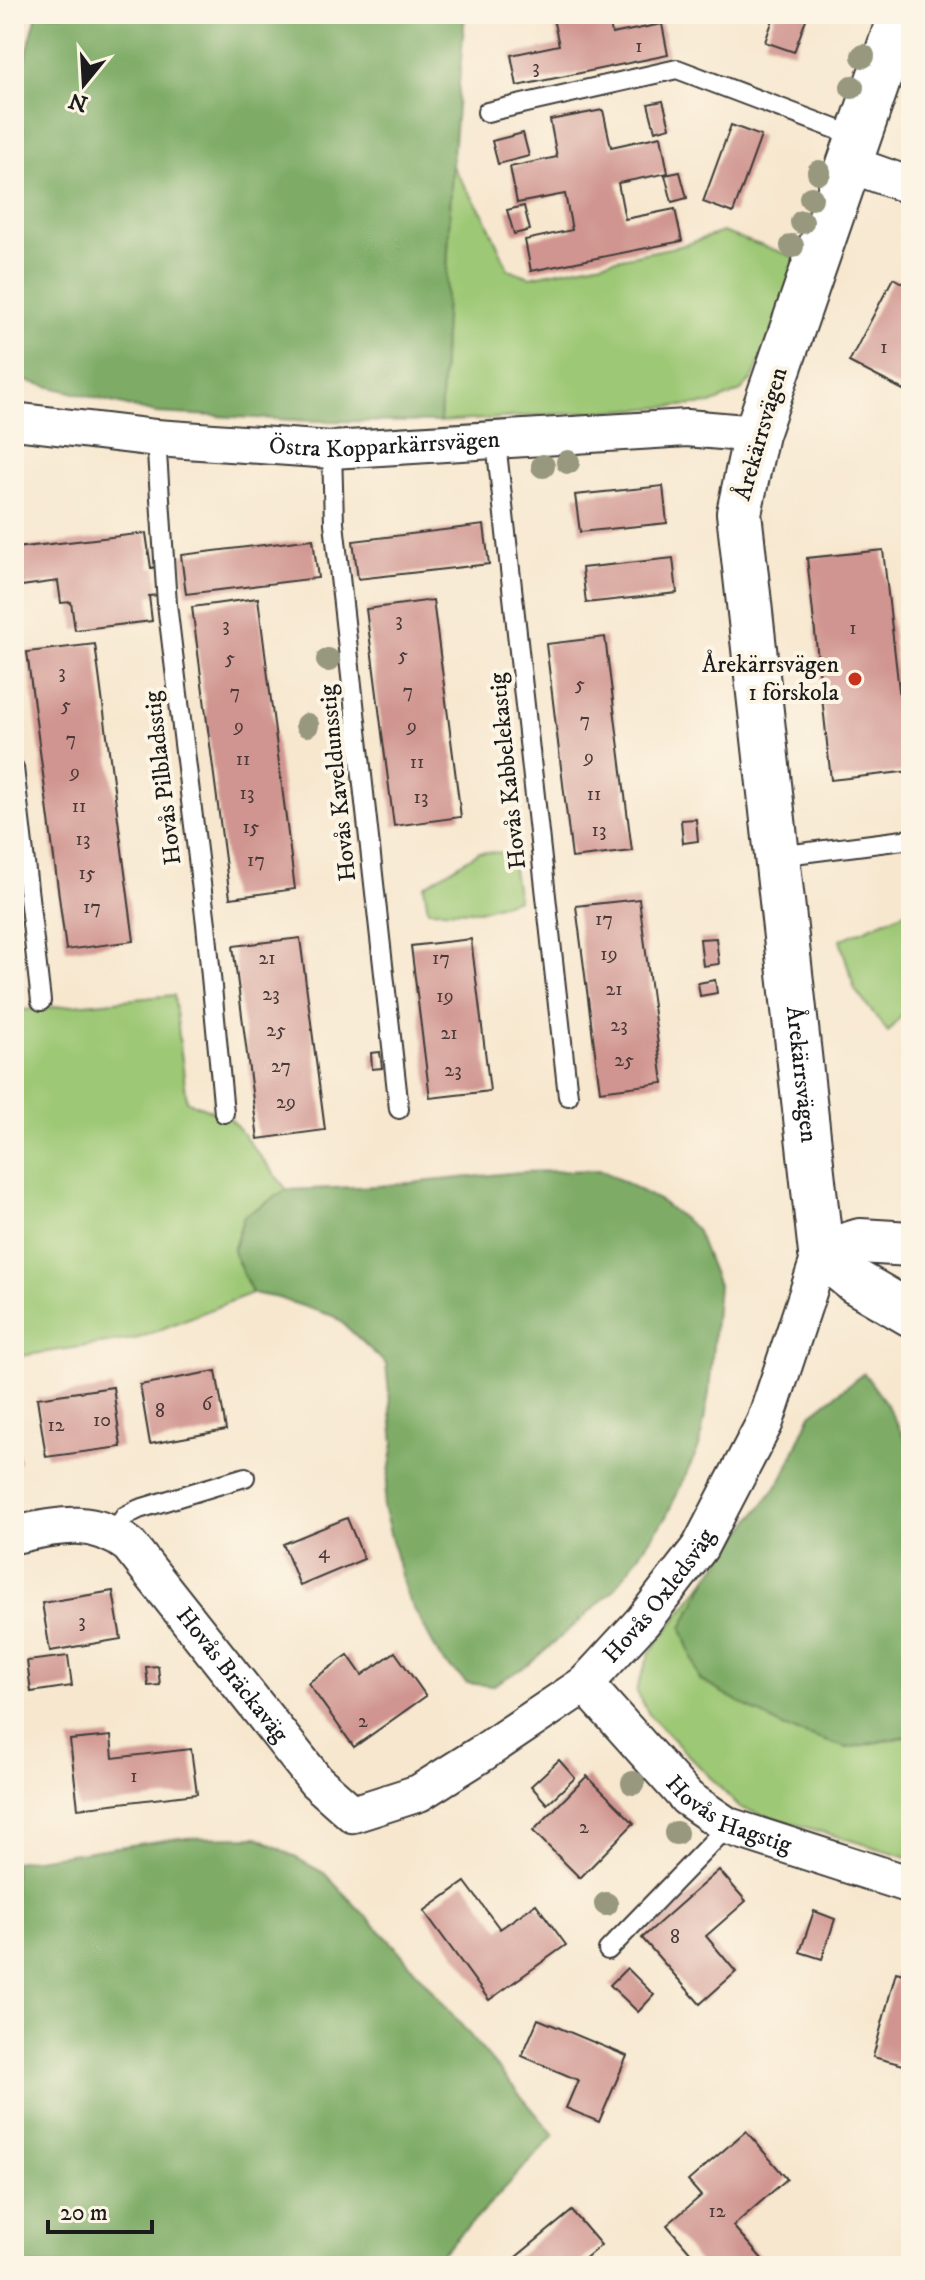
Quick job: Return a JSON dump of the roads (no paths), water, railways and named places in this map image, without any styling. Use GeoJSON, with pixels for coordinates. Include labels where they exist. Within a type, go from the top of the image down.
{"type":"FeatureCollection","features":[{"type":"Feature","properties":{"kind":"street","name":"Årekärrsvägen"},"geometry":{"type":"LineString","coordinates":[[821,1253],[739,513],[741,492],[756,434],[901,14]]}},
{"type":"Feature","properties":{"kind":"street"},"geometry":{"type":"LineString","coordinates":[[853,150],[911,186]]}},
{"type":"Feature","properties":{"kind":"street","name":"Östra Kopparkärrsvägen"},"geometry":{"type":"LineString","coordinates":[[14,421],[156,438],[332,450],[687,428],[756,434]]}},
{"type":"Feature","properties":{"kind":"street"},"geometry":{"type":"LineString","coordinates":[[821,1253],[860,1241],[911,1244]]}},
{"type":"Feature","properties":{"kind":"street"},"geometry":{"type":"LineString","coordinates":[[821,1253],[856,1282],[911,1314]]}},
{"type":"Feature","properties":{"kind":"street","name":"Hovås Oxledsväg"},"geometry":{"type":"LineString","coordinates":[[353,1814],[419,1793],[585,1684],[643,1621],[700,1547],[765,1422],[821,1253]]}},
{"type":"Feature","properties":{"kind":"street"},"geometry":{"type":"LineString","coordinates":[[14,1535],[58,1526],[90,1526],[113,1533]]}},
{"type":"Feature","properties":{"kind":"street","name":"Hovås Bräckaväg"},"geometry":{"type":"LineString","coordinates":[[113,1533],[129,1545],[316,1781],[353,1814]]}},
{"type":"Feature","properties":{"kind":"street","name":"Hovås Hagstig"},"geometry":{"type":"LineString","coordinates":[[585,1684],[687,1798],[728,1826],[911,1885]]}},
{"type":"Feature","properties":{"kind":"lane"},"geometry":{"type":"LineString","coordinates":[[487,112],[677,69],[853,150]]}},
{"type":"Feature","properties":{"kind":"lane","name":"Hovås Pilbladsstig"},"geometry":{"type":"LineString","coordinates":[[156,438],[167,604],[206,924],[224,1113]]}},
{"type":"Feature","properties":{"kind":"lane","name":"Hovås Kabbelekastig"},"geometry":{"type":"LineString","coordinates":[[496,442],[568,1096]]}},
{"type":"Feature","properties":{"kind":"lane","name":"Hovås Kaveldunsstig"},"geometry":{"type":"LineString","coordinates":[[332,450],[334,523],[399,1109]]}},
{"type":"Feature","properties":{"kind":"lane"},"geometry":{"type":"LineString","coordinates":[[14,768],[41,1001]]}},
{"type":"Feature","properties":{"kind":"lane"},"geometry":{"type":"LineString","coordinates":[[778,856],[911,839]]}},
{"type":"Feature","properties":{"kind":"lane"},"geometry":{"type":"LineString","coordinates":[[113,1533],[125,1516],[139,1509],[245,1477]]}},
{"type":"Feature","properties":{"kind":"lane"},"geometry":{"type":"LineString","coordinates":[[608,1950],[728,1826]]}},
{"type":"Feature","properties":{"kind":"place","name":"Årekärrsvägen 1 förskola"},"geometry":{"type":"Point","coordinates":[855,679]}}]}
